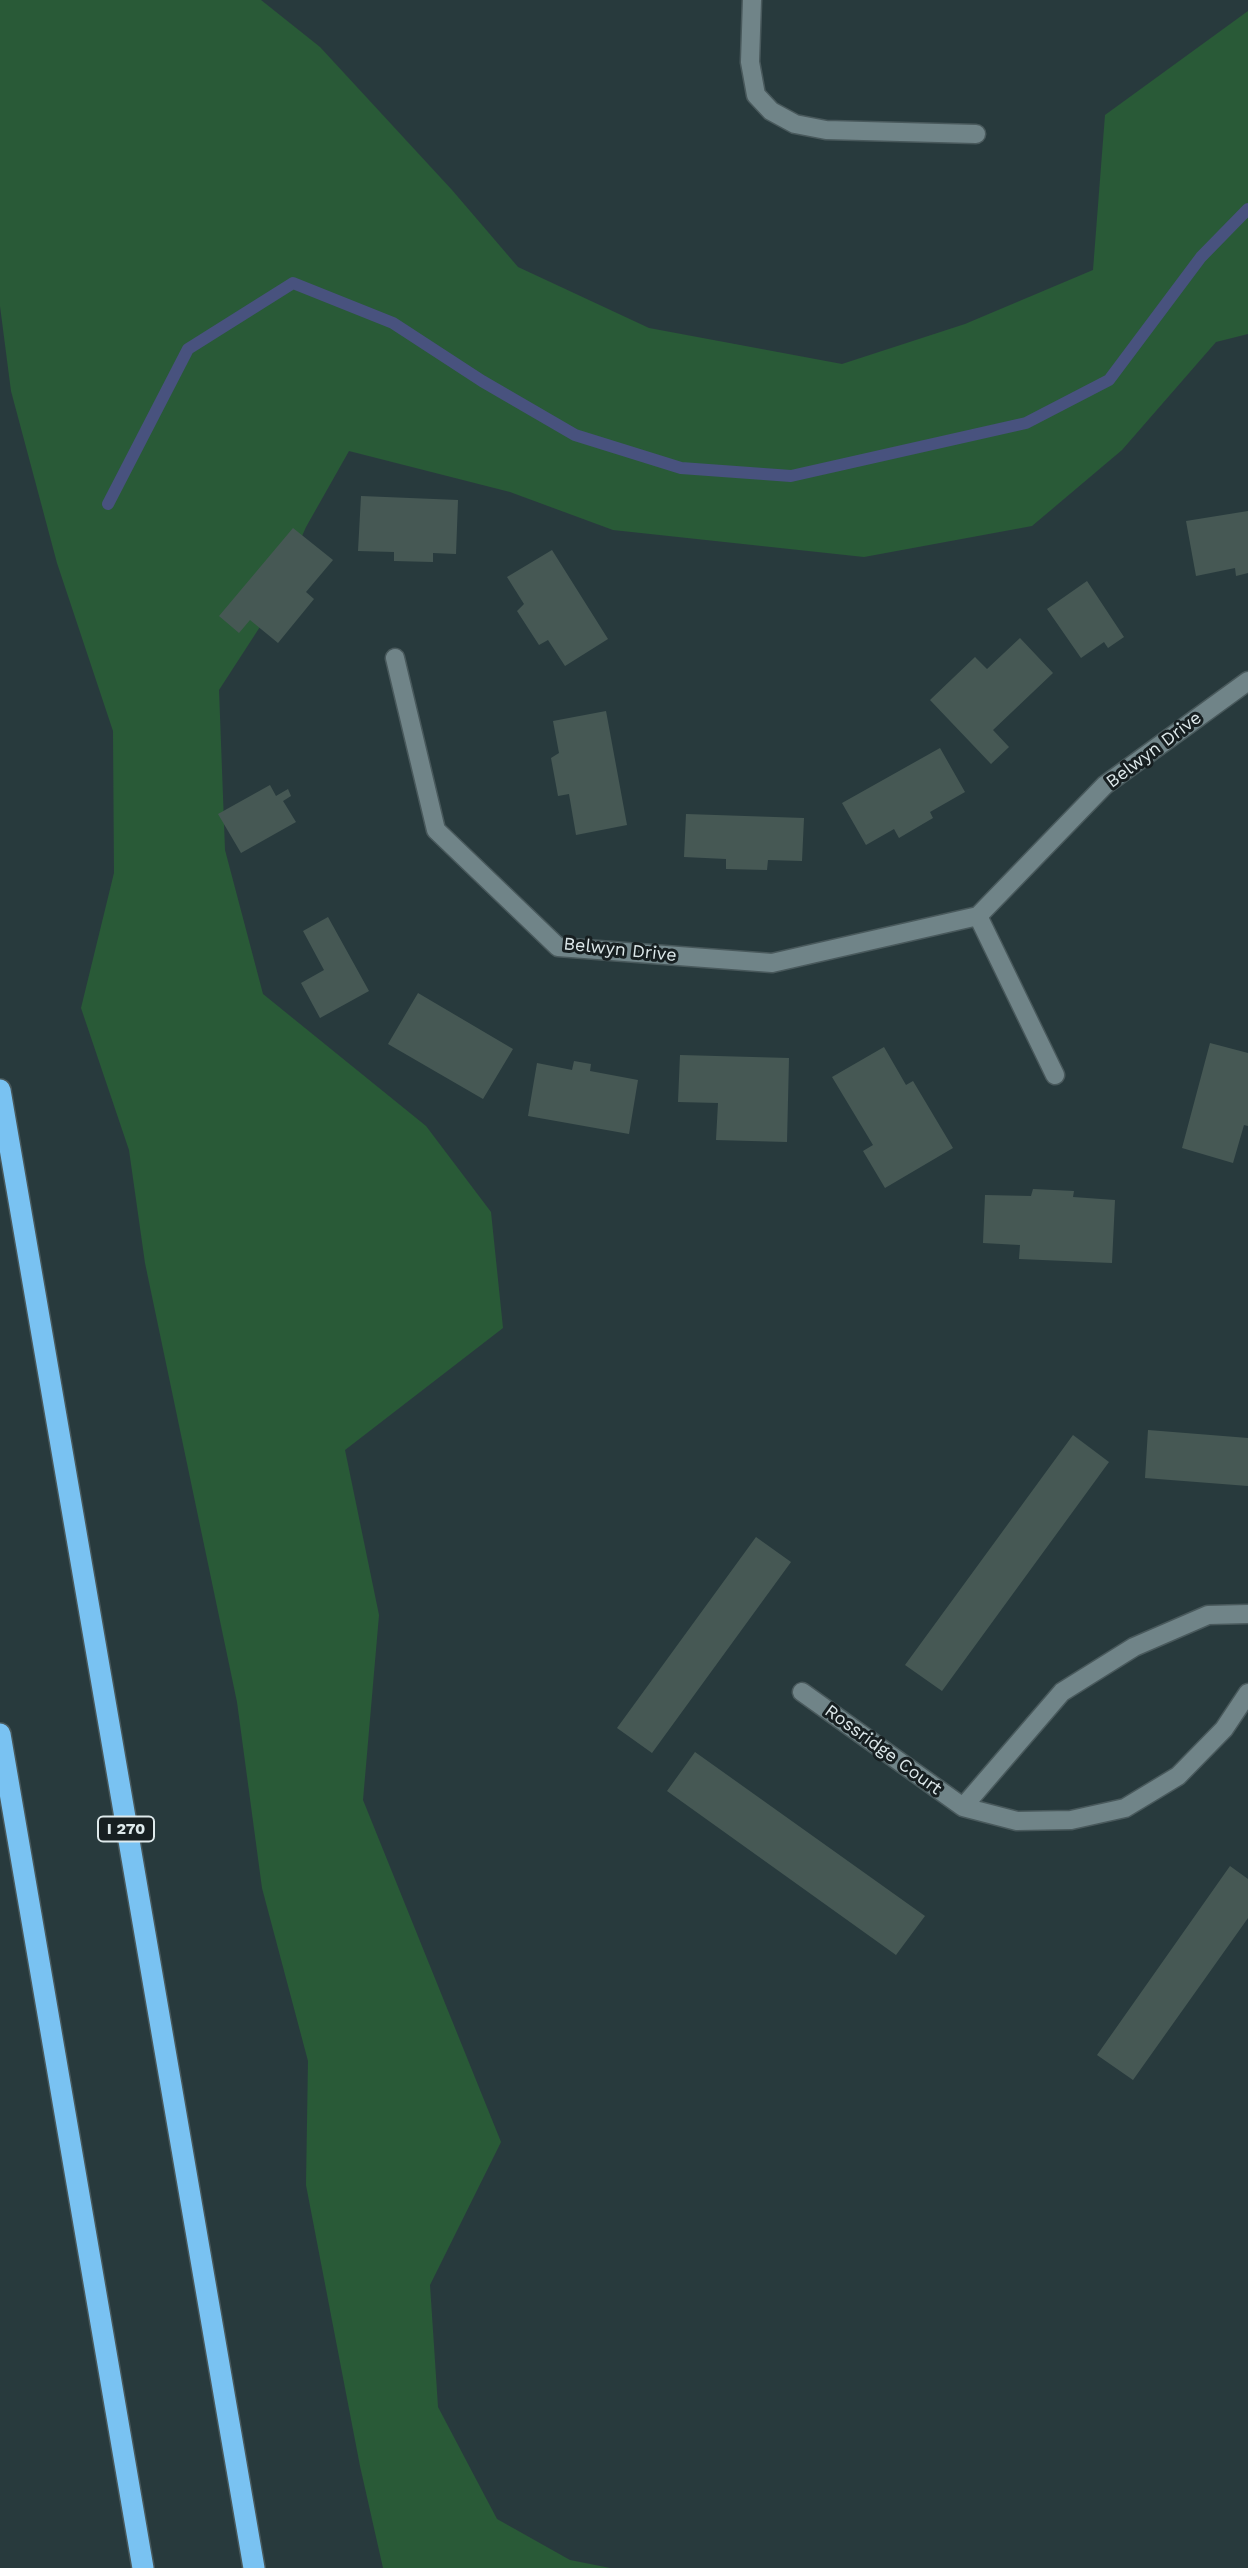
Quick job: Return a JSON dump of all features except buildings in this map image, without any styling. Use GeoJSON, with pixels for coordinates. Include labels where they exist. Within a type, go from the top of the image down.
{"type":"FeatureCollection","features":[{"type":"Feature","properties":{"kind":"highway","name":"I 270"},"geometry":{"type":"LineString","coordinates":[[0,1090],[254,2568]]}},
{"type":"Feature","properties":{"kind":"highway"},"geometry":{"type":"LineString","coordinates":[[0,1734],[143,2568]]}},
{"type":"Feature","properties":{"kind":"street"},"geometry":{"type":"LineString","coordinates":[[752,0],[750,62],[755,95],[771,111],[795,124],[826,130],[976,134]]}},
{"type":"Feature","properties":{"kind":"street","name":"Belwyn Drive"},"geometry":{"type":"LineString","coordinates":[[395,658],[436,830],[558,947],[772,963],[978,916],[1105,785],[1248,681]]}},
{"type":"Feature","properties":{"kind":"street"},"geometry":{"type":"LineString","coordinates":[[978,916],[1055,1076]]}},
{"type":"Feature","properties":{"kind":"street"},"geometry":{"type":"LineString","coordinates":[[963,1807],[1062,1692],[1134,1647],[1209,1615],[1248,1614]]}},
{"type":"Feature","properties":{"kind":"street","name":"Rossridge Court"},"geometry":{"type":"LineString","coordinates":[[802,1692],[963,1807],[1017,1821],[1071,1820],[1125,1808],[1178,1776],[1224,1729],[1248,1693]]}},
{"type":"Feature","properties":{"kind":"green space"},"geometry":{"type":"Polygon","coordinates":[[[0,0],[261,0],[320,47],[452,190],[518,267],[649,328],[842,364],[965,324],[1093,270],[1105,115],[1248,11],[1248,334],[1216,342],[1122,450],[1032,526],[864,557],[613,530],[510,492],[349,451],[306,527],[267,616],[219,690],[225,850],[263,994],[426,1126],[491,1212],[503,1328],[345,1450],[379,1615],[363,1800],[501,2142],[430,2285],[438,2407],[497,2519],[570,2560],[610,2568],[383,2568],[360,2466],[306,2185],[308,2061],[262,1888],[237,1702],[145,1263],[129,1150],[81,1008],[114,873],[113,731],[57,563],[11,391],[0,306],[0,0]]]}},
{"type":"Feature","properties":{"kind":"waterway"},"geometry":{"type":"LineString","coordinates":[[108,504],[188,349],[293,283],[393,323],[482,381],[575,435],[681,468],[791,476],[1026,423],[1109,380],[1201,257],[1248,209]]}}]}
